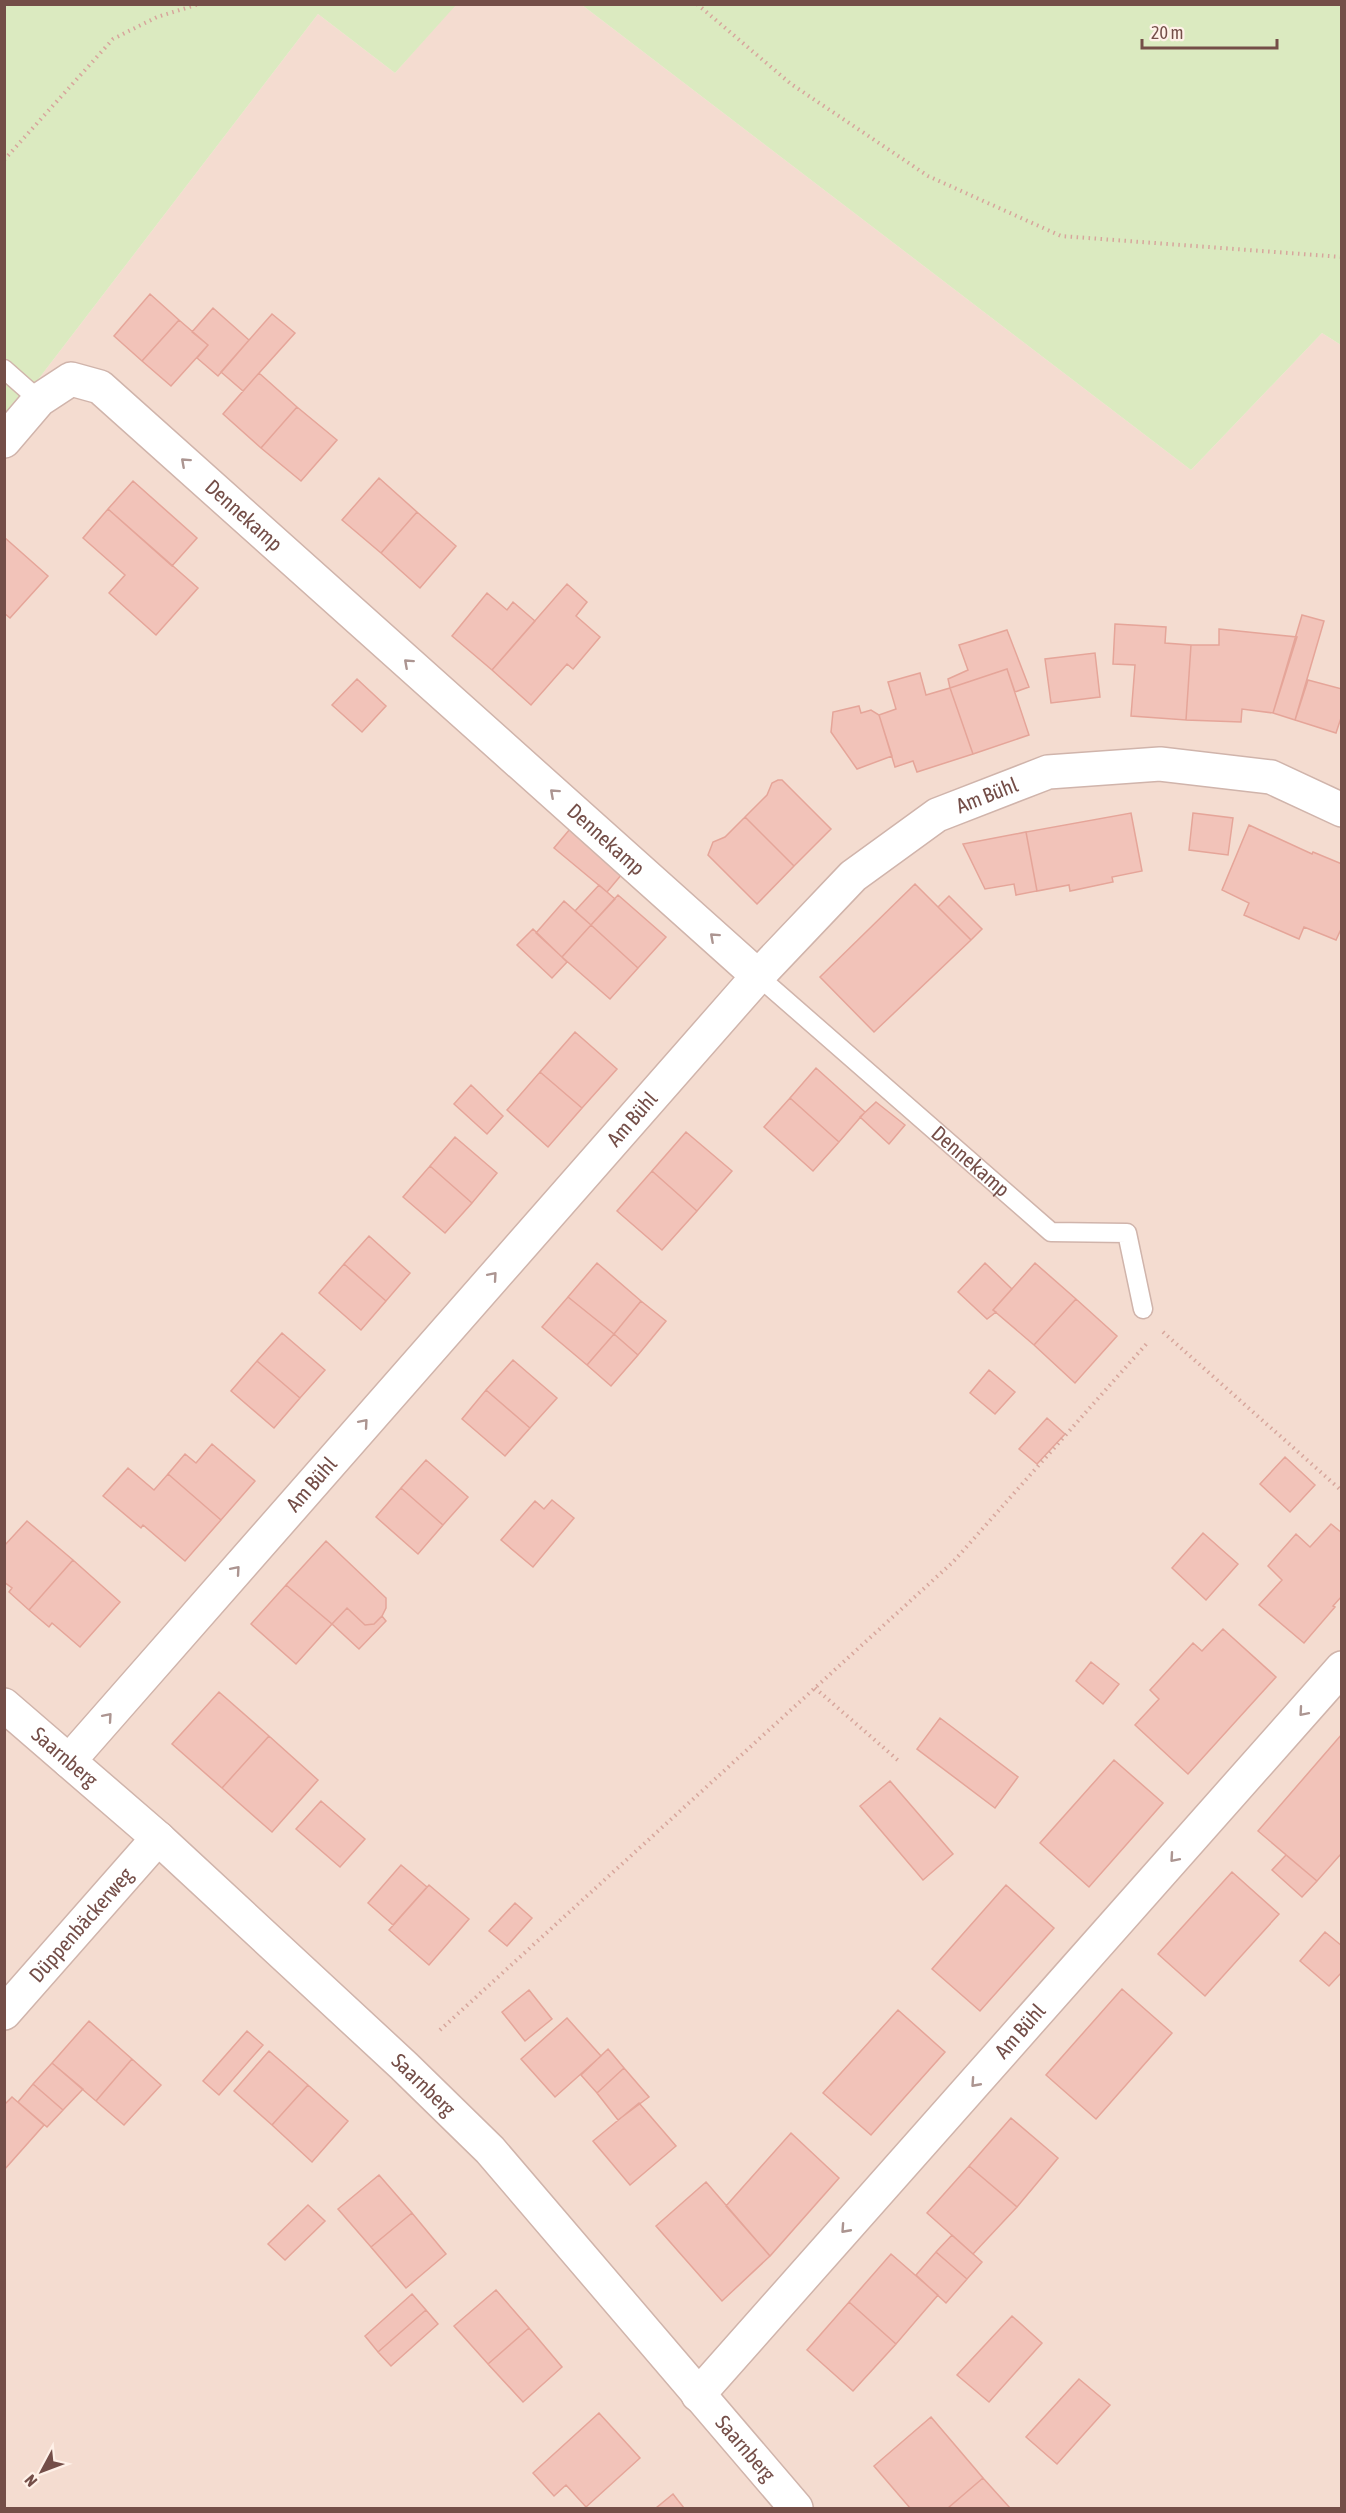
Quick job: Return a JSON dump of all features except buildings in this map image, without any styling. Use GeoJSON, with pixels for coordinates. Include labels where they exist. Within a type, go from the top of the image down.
{"type":"FeatureCollection","features":[{"type":"Feature","properties":{"kind":"street","name":"Dennekamp"},"geometry":{"type":"LineString","coordinates":[[4,441],[39,400],[71,379],[100,387],[758,976]]}},
{"type":"Feature","properties":{"kind":"street","name":"Am Bühl"},"geometry":{"type":"LineString","coordinates":[[69,1761],[758,976],[853,876],[937,815],[1048,772],[1160,764],[1270,777],[1341,810]]}},
{"type":"Feature","properties":{"kind":"street","name":"Am Bühl"},"geometry":{"type":"LineString","coordinates":[[698,2395],[1341,1668]]}},
{"type":"Feature","properties":{"kind":"street","name":"Saarnberg"},"geometry":{"type":"LineString","coordinates":[[4,1705],[158,1838],[404,2066],[490,2150],[796,2508]]}},
{"type":"Feature","properties":{"kind":"street","name":"Düppenbäckerweg"},"geometry":{"type":"LineString","coordinates":[[4,2013],[158,1838]]}},
{"type":"Feature","properties":{"kind":"lane"},"geometry":{"type":"LineString","coordinates":[[4,369],[39,400]]}},
{"type":"Feature","properties":{"kind":"lane","name":"Dennekamp"},"geometry":{"type":"LineString","coordinates":[[758,976],[1051,1232],[1127,1233],[1143,1309]]}},
{"type":"Feature","properties":{"kind":"path"},"geometry":{"type":"LineString","coordinates":[[4,160],[113,39],[157,17],[199,4]]}},
{"type":"Feature","properties":{"kind":"path"},"geometry":{"type":"LineString","coordinates":[[697,4],[791,84],[928,176],[1061,236],[1341,257]]}},
{"type":"Feature","properties":{"kind":"path"},"geometry":{"type":"LineString","coordinates":[[1143,1309],[1160,1329],[1341,1491]]}},
{"type":"Feature","properties":{"kind":"path"},"geometry":{"type":"LineString","coordinates":[[440,2030],[953,1562],[1160,1329]]}},
{"type":"Feature","properties":{"kind":"path"},"geometry":{"type":"LineString","coordinates":[[815,1688],[900,1762]]}},
{"type":"Feature","properties":{"kind":"shaded area"},"geometry":{"type":"Polygon","coordinates":[[[456,4],[582,5],[1191,470],[1322,333],[1341,345],[1341,2508],[5,2508],[4,351],[37,381],[318,14],[395,73],[456,4]]]}},
{"type":"Feature","properties":{"kind":"green space"},"geometry":{"type":"Polygon","coordinates":[[[5,5],[456,5],[395,73],[318,14],[37,381],[5,418],[5,5]]]}},
{"type":"Feature","properties":{"kind":"green space"},"geometry":{"type":"Polygon","coordinates":[[[582,5],[1341,5],[1341,345],[1322,333],[1191,470],[582,5]]]}}]}
